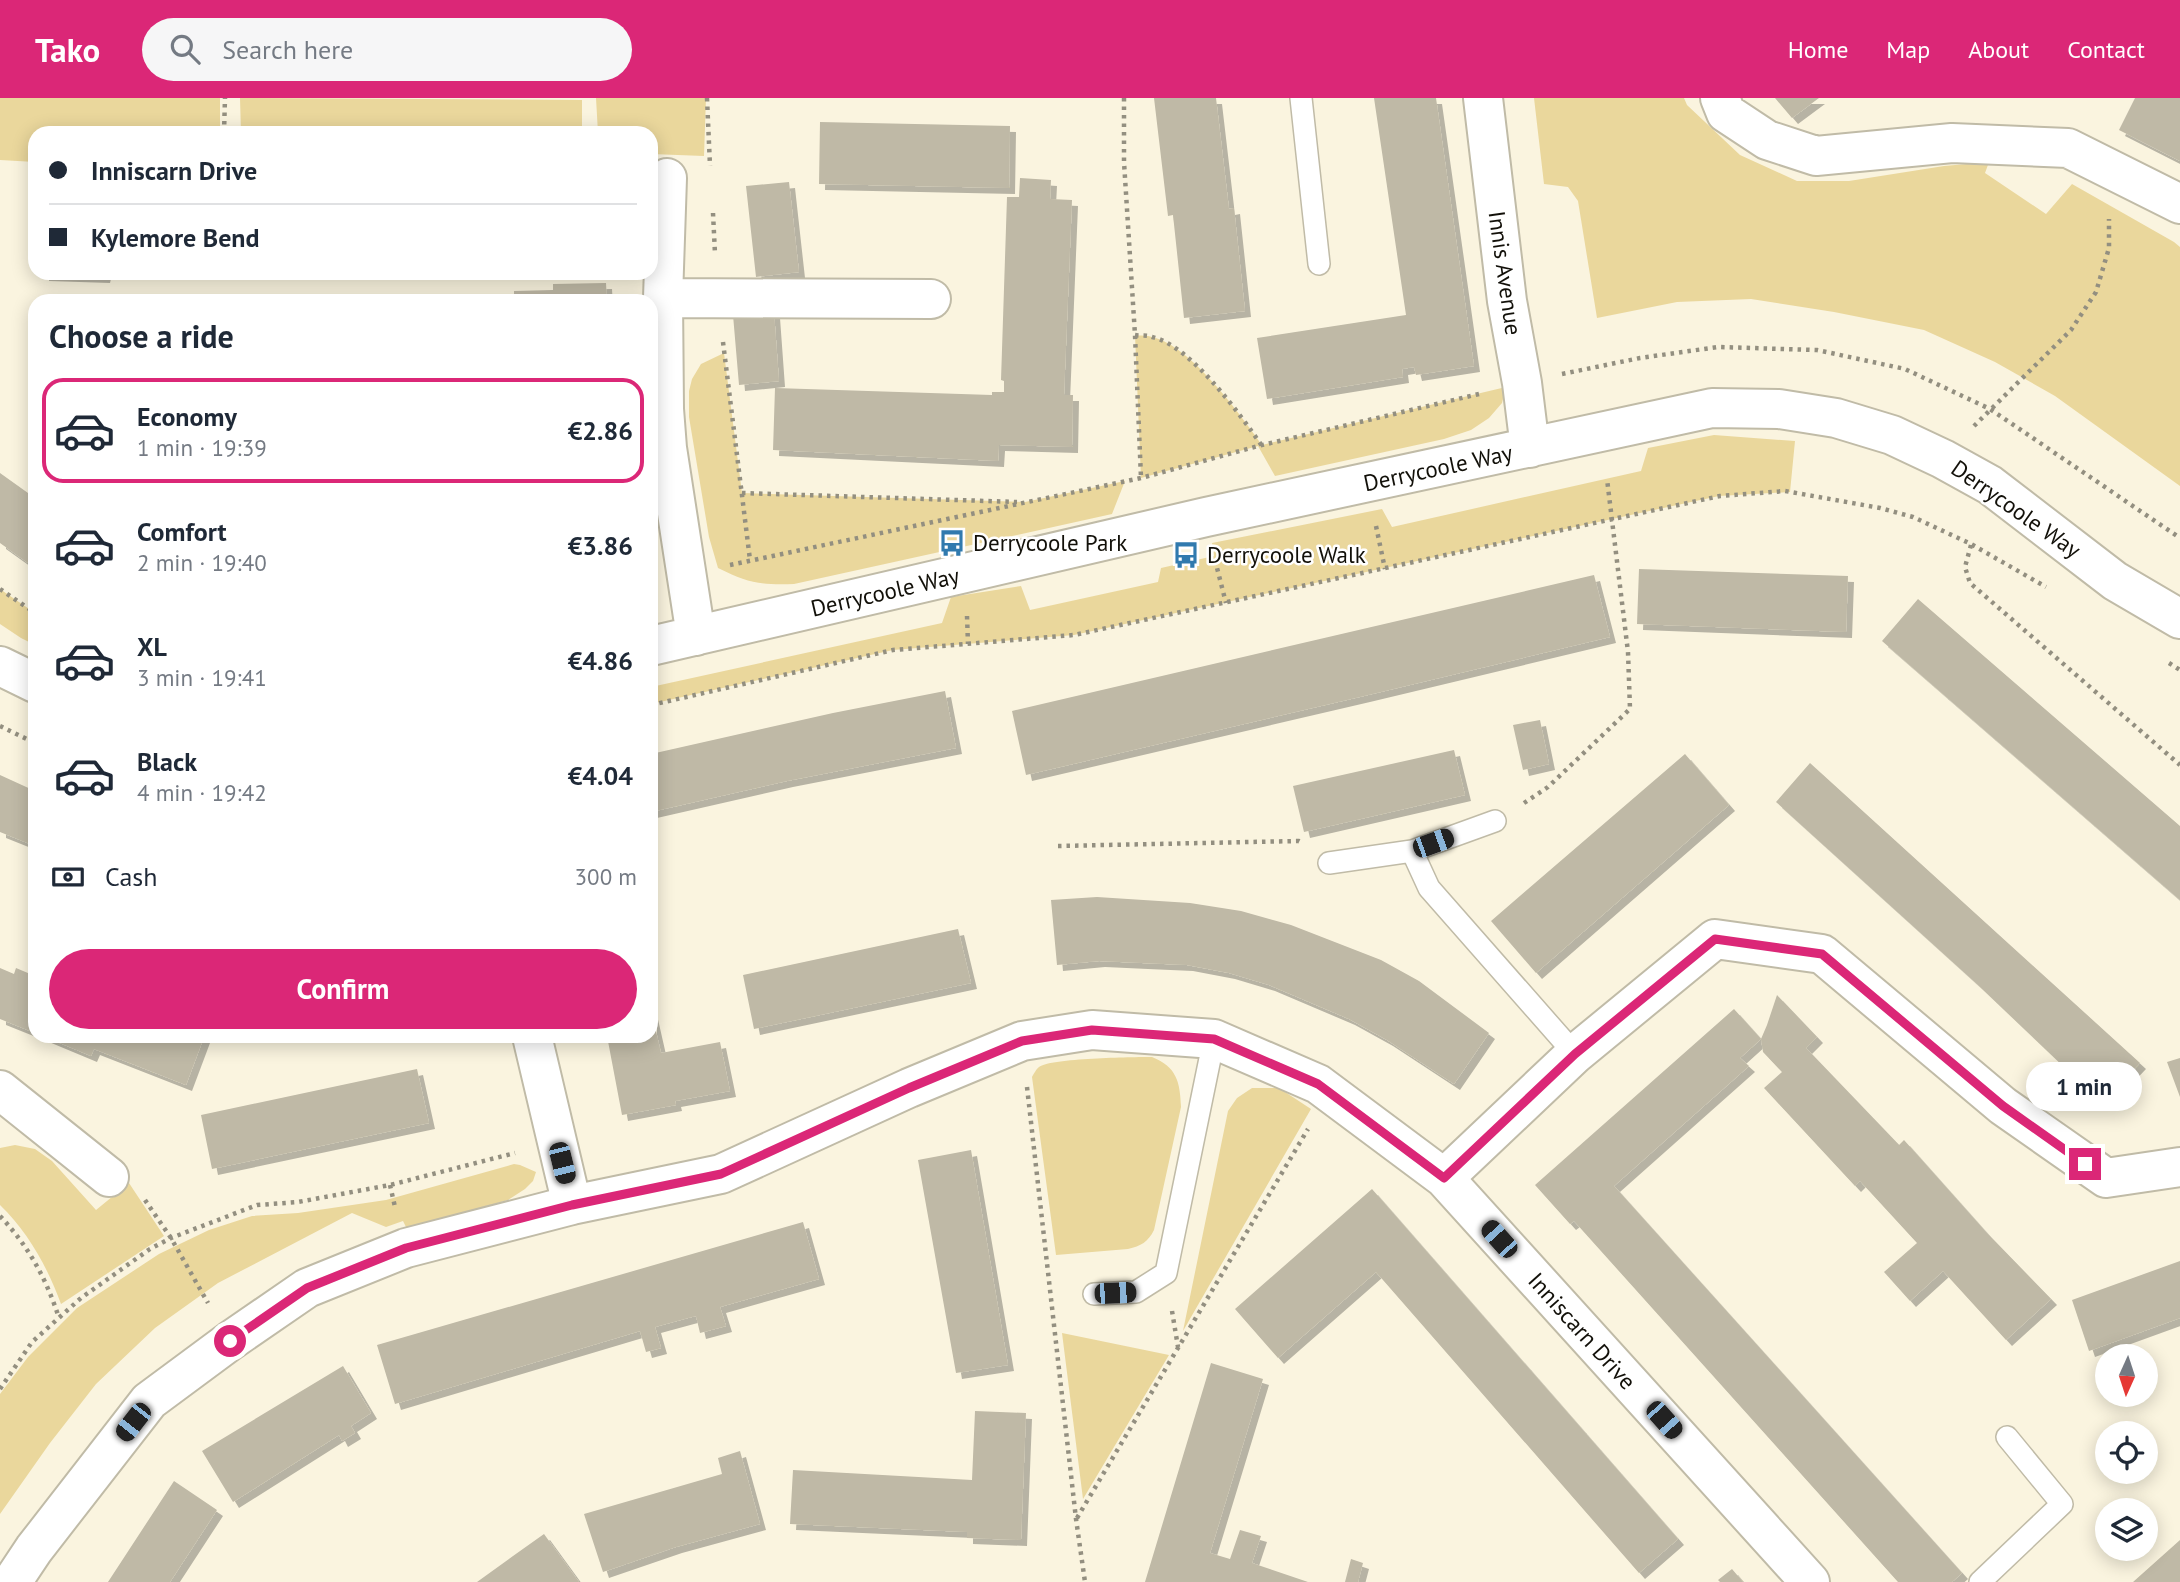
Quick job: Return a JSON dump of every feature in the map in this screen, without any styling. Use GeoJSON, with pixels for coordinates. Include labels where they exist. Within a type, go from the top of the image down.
{"type":"FeatureCollection","features":[{"type":"Feature","properties":{"kind":"street","name":"Innis Avenue"},"geometry":{"type":"LineString","coordinates":[[1483,98],[1507,301],[1522,383],[1530,448]]}},
{"type":"Feature","properties":{"kind":"street"},"geometry":{"type":"LineString","coordinates":[[1720,98],[1727,113],[1767,140],[1816,156],[1952,143],[2068,148],[2180,204]]}},
{"type":"Feature","properties":{"kind":"street"},"geometry":{"type":"LineString","coordinates":[[661,202],[667,448],[696,636]]}},
{"type":"Feature","properties":{"kind":"street"},"geometry":{"type":"LineString","coordinates":[[663,298],[931,299]]}},
{"type":"Feature","properties":{"kind":"street","name":"Derrycoole Way"},"geometry":{"type":"LineString","coordinates":[[658,644],[1206,517],[1712,408],[1779,409],[1848,421],[1892,435],[1990,485],[2115,581],[2180,619]]}},
{"type":"Feature","properties":{"kind":"street"},"geometry":{"type":"LineString","coordinates":[[0,666],[28,680]]}},
{"type":"Feature","properties":{"kind":"street"},"geometry":{"type":"LineString","coordinates":[[1444,1178],[1575,1054],[1715,939],[1822,954],[2003,1106],[2105,1178],[2180,1167]]}},
{"type":"Feature","properties":{"kind":"street","name":"Inniscarn Drive"},"geometry":{"type":"LineString","coordinates":[[12,1582],[34,1549],[149,1401],[307,1288],[406,1248],[572,1205],[721,1174],[909,1088],[1022,1041],[1092,1030],[1214,1039],[1318,1084],[1444,1178],[1810,1582]]}},
{"type":"Feature","properties":{"kind":"street"},"geometry":{"type":"LineString","coordinates":[[533,1043],[572,1205]]}},
{"type":"Feature","properties":{"kind":"street"},"geometry":{"type":"LineString","coordinates":[[1,1094],[125,1186]]}},
{"type":"Feature","properties":{"kind":"lane"},"geometry":{"type":"LineString","coordinates":[[1301,98],[1319,264]]}},
{"type":"Feature","properties":{"kind":"lane"},"geometry":{"type":"LineString","coordinates":[[1329,863],[1412,850],[1494,821]]}},
{"type":"Feature","properties":{"kind":"lane"},"geometry":{"type":"LineString","coordinates":[[1412,850],[1429,888],[1575,1054]]}},
{"type":"Feature","properties":{"kind":"lane"},"geometry":{"type":"LineString","coordinates":[[1094,1294],[1136,1293],[1166,1273],[1214,1039]]}},
{"type":"Feature","properties":{"kind":"lane"},"geometry":{"type":"LineString","coordinates":[[1980,1582],[2062,1504],[2007,1437]]}},
{"type":"Feature","properties":{"kind":"path"},"geometry":{"type":"LineString","coordinates":[[224,126],[225,98]]}},
{"type":"Feature","properties":{"kind":"path"},"geometry":{"type":"LineString","coordinates":[[1124,98],[1124,162],[1141,478]]}},
{"type":"Feature","properties":{"kind":"path"},"geometry":{"type":"LineString","coordinates":[[1943,459],[2071,330],[2096,292],[2109,248],[2109,169]]}},
{"type":"Feature","properties":{"kind":"path"},"geometry":{"type":"LineString","coordinates":[[1135,335],[1153,337],[1193,363],[1223,393],[1262,446]]}},
{"type":"Feature","properties":{"kind":"path"},"geometry":{"type":"LineString","coordinates":[[724,352],[750,560]]}},
{"type":"Feature","properties":{"kind":"path"},"geometry":{"type":"LineString","coordinates":[[1494,821],[1548,787],[1630,709],[1628,652],[1607,478]]}},
{"type":"Feature","properties":{"kind":"path"},"geometry":{"type":"LineString","coordinates":[[658,703],[893,650],[1074,635],[1720,496],[1786,491],[1902,514],[1971,544],[2049,588]]}},
{"type":"Feature","properties":{"kind":"path"},"geometry":{"type":"LineString","coordinates":[[742,493],[1025,502]]}},
{"type":"Feature","properties":{"kind":"path"},"geometry":{"type":"LineString","coordinates":[[1971,544],[1965,567],[1970,583],[2180,765]]}},
{"type":"Feature","properties":{"kind":"path"},"geometry":{"type":"LineString","coordinates":[[0,589],[28,608]]}},
{"type":"Feature","properties":{"kind":"path"},"geometry":{"type":"LineString","coordinates":[[2158,657],[2180,670]]}},
{"type":"Feature","properties":{"kind":"path"},"geometry":{"type":"LineString","coordinates":[[0,726],[28,740]]}},
{"type":"Feature","properties":{"kind":"path"},"geometry":{"type":"LineString","coordinates":[[1058,846],[1299,841],[1329,863]]}},
{"type":"Feature","properties":{"kind":"path"},"geometry":{"type":"LineString","coordinates":[[1022,1041],[1085,1582]]}},
{"type":"Feature","properties":{"kind":"path"},"geometry":{"type":"LineString","coordinates":[[1076,1519],[1330,1092]]}},
{"type":"Feature","properties":{"kind":"path"},"geometry":{"type":"LineString","coordinates":[[0,1389],[32,1342],[81,1298],[150,1249],[171,1238],[257,1205],[298,1202],[390,1185],[556,1142]]}},
{"type":"Feature","properties":{"kind":"path"},"geometry":{"type":"LineString","coordinates":[[125,1186],[171,1238],[230,1341]]}},
{"type":"Feature","properties":{"kind":"path"},"geometry":{"type":"LineString","coordinates":[[0,1216],[30,1251],[50,1289],[59,1318]]}},
{"type":"Feature","properties":{"kind":"shaded area"},"geometry":{"type":"Polygon","coordinates":[[[0,98],[220,98],[220,126],[28,126],[28,162],[0,160],[0,98]]]}},
{"type":"Feature","properties":{"kind":"shaded area"},"geometry":{"type":"Polygon","coordinates":[[[240,98],[582,100],[582,126],[241,126],[240,98]]]}},
{"type":"Feature","properties":{"kind":"shaded area"},"geometry":{"type":"Polygon","coordinates":[[[596,98],[706,98],[704,156],[658,154],[658,126],[598,126],[596,98]]]}},
{"type":"Feature","properties":{"kind":"shaded area"},"geometry":{"type":"Polygon","coordinates":[[[1534,98],[1684,98],[1687,105],[1740,155],[1797,181],[1849,181],[1989,162],[1985,173],[2046,214],[2072,184],[2174,242],[2180,247],[2180,486],[2055,396],[1995,362],[1924,330],[1751,299],[1677,302],[1597,318],[1578,201],[1568,187],[1544,184],[1534,98]]]}},
{"type":"Feature","properties":{"kind":"shaded area"},"geometry":{"type":"Polygon","coordinates":[[[1135,335],[1152,337],[1182,353],[1213,382],[1262,445],[1506,387],[1502,403],[1489,418],[1471,430],[1444,439],[1275,476],[1258,446],[1141,478],[1135,335]]]}},
{"type":"Feature","properties":{"kind":"shaded area"},"geometry":{"type":"Polygon","coordinates":[[[724,353],[742,493],[1025,502],[1125,481],[1112,514],[794,584],[746,580],[718,568],[709,537],[689,417],[692,379],[701,364],[724,353]]]}},
{"type":"Feature","properties":{"kind":"shaded area"},"geometry":{"type":"Polygon","coordinates":[[[1714,435],[1795,441],[1790,492],[1719,496],[1074,635],[893,650],[658,702],[658,685],[942,623],[951,597],[1021,586],[1030,610],[1158,582],[1161,568],[1214,556],[1212,543],[1382,509],[1392,527],[1641,471],[1648,448],[1714,435]]]}},
{"type":"Feature","properties":{"kind":"shaded area"},"geometry":{"type":"Polygon","coordinates":[[[0,589],[28,608],[28,642],[0,624],[0,589]]]}},
{"type":"Feature","properties":{"kind":"shaded area"},"geometry":{"type":"Polygon","coordinates":[[[1152,1057],[1167,1066],[1176,1076],[1181,1107],[1154,1230],[1144,1243],[1128,1249],[1056,1255],[1032,1077],[1039,1067],[1046,1064],[1152,1057]]]}},
{"type":"Feature","properties":{"kind":"shaded area"},"geometry":{"type":"Polygon","coordinates":[[[1252,1088],[1279,1088],[1311,1109],[1183,1331],[1228,1111],[1237,1098],[1252,1088]]]}},
{"type":"Feature","properties":{"kind":"shaded area"},"geometry":{"type":"Polygon","coordinates":[[[15,1145],[35,1149],[52,1161],[96,1210],[129,1183],[164,1236],[61,1304],[36,1251],[20,1227],[0,1205],[0,1148],[15,1145]]]}},
{"type":"Feature","properties":{"kind":"shaded area"},"geometry":{"type":"Polygon","coordinates":[[[514,1164],[536,1172],[533,1181],[525,1189],[508,1200],[407,1229],[403,1221],[386,1227],[352,1213],[218,1283],[155,1328],[96,1384],[0,1514],[0,1394],[28,1357],[77,1308],[159,1254],[209,1230],[252,1216],[298,1213],[386,1200],[514,1164]]]}},
{"type":"Feature","properties":{"kind":"shaded area"},"geometry":{"type":"Polygon","coordinates":[[[1062,1333],[1169,1355],[1083,1499],[1062,1333]]]}},
{"type":"Feature","properties":{"kind":"building"},"geometry":{"type":"Polygon","coordinates":[[[1154,98],[1216,98],[1229,209],[1234,208],[1245,311],[1184,318],[1173,215],[1168,216],[1154,98]]]}},
{"type":"Feature","properties":{"kind":"building"},"geometry":{"type":"Polygon","coordinates":[[[1374,98],[1436,98],[1474,366],[1416,375],[1414,367],[1402,369],[1403,377],[1267,399],[1257,338],[1406,315],[1374,98]]]}},
{"type":"Feature","properties":{"kind":"building"},"geometry":{"type":"Polygon","coordinates":[[[1775,98],[1819,98],[1792,118],[1775,98]]]}},
{"type":"Feature","properties":{"kind":"building"},"geometry":{"type":"Polygon","coordinates":[[[2135,98],[2180,98],[2180,161],[2119,130],[2135,98]]]}},
{"type":"Feature","properties":{"kind":"building"},"geometry":{"type":"Polygon","coordinates":[[[820,122],[1010,126],[1009,188],[819,184],[820,122]]]}},
{"type":"Feature","properties":{"kind":"building"},"geometry":{"type":"Polygon","coordinates":[[[1020,178],[1051,180],[1050,199],[1072,200],[1064,395],[1073,395],[1072,447],[999,445],[998,461],[773,450],[775,388],[992,395],[992,392],[1004,392],[1004,381],[1001,380],[1007,197],[1019,197],[1020,178]]]}},
{"type":"Feature","properties":{"kind":"building"},"geometry":{"type":"Polygon","coordinates":[[[789,182],[799,272],[756,277],[746,186],[789,182]]]}},
{"type":"Feature","properties":{"kind":"building"},"geometry":{"type":"Polygon","coordinates":[[[606,283],[607,294],[514,294],[514,291],[553,290],[553,284],[606,283]]]}},
{"type":"Feature","properties":{"kind":"building"},"geometry":{"type":"Polygon","coordinates":[[[774,312],[779,381],[739,385],[733,315],[774,312]]]}},
{"type":"Feature","properties":{"kind":"building"},"geometry":{"type":"Polygon","coordinates":[[[0,473],[28,493],[28,563],[0,543],[0,473]]]}},
{"type":"Feature","properties":{"kind":"building"},"geometry":{"type":"Polygon","coordinates":[[[1639,569],[1848,576],[1846,632],[1637,624],[1639,569]]]}},
{"type":"Feature","properties":{"kind":"building"},"geometry":{"type":"Polygon","coordinates":[[[1594,575],[1610,637],[1026,775],[1012,711],[1594,575]]]}},
{"type":"Feature","properties":{"kind":"building"},"geometry":{"type":"Polygon","coordinates":[[[1918,599],[2180,826],[2180,900],[1882,641],[1918,599]]]}},
{"type":"Feature","properties":{"kind":"building"},"geometry":{"type":"Polygon","coordinates":[[[945,691],[956,748],[787,781],[658,810],[658,752],[945,691]]]}},
{"type":"Feature","properties":{"kind":"building"},"geometry":{"type":"Polygon","coordinates":[[[1540,720],[1549,764],[1523,770],[1513,725],[1540,720]]]}},
{"type":"Feature","properties":{"kind":"building"},"geometry":{"type":"Polygon","coordinates":[[[1454,750],[1465,795],[1304,832],[1293,786],[1454,750]]]}},
{"type":"Feature","properties":{"kind":"building"},"geometry":{"type":"Polygon","coordinates":[[[1685,754],[1729,805],[1536,973],[1491,921],[1685,754]]]}},
{"type":"Feature","properties":{"kind":"building"},"geometry":{"type":"Polygon","coordinates":[[[1810,763],[2140,1063],[2102,1103],[1977,984],[1776,802],[1810,763]]]}},
{"type":"Feature","properties":{"kind":"building"},"geometry":{"type":"Polygon","coordinates":[[[0,775],[28,788],[28,843],[0,832],[0,775]]]}},
{"type":"Feature","properties":{"kind":"building"},"geometry":{"type":"Polygon","coordinates":[[[1097,897],[1190,903],[1241,911],[1291,925],[1381,960],[1419,981],[1489,1033],[1454,1084],[1387,1040],[1349,1019],[1269,985],[1229,973],[1187,965],[1099,961],[1057,965],[1051,900],[1097,897]]]}},
{"type":"Feature","properties":{"kind":"building"},"geometry":{"type":"Polygon","coordinates":[[[958,929],[971,983],[754,1029],[743,975],[958,929]]]}},
{"type":"Feature","properties":{"kind":"building"},"geometry":{"type":"Polygon","coordinates":[[[0,968],[14,974],[16,968],[28,973],[28,1030],[0,1019],[0,968]]]}},
{"type":"Feature","properties":{"kind":"building"},"geometry":{"type":"Polygon","coordinates":[[[1777,995],[1817,1037],[1806,1048],[1899,1145],[1904,1140],[1986,1232],[2051,1299],[2006,1340],[1943,1271],[1910,1301],[1884,1272],[1917,1243],[1860,1181],[1855,1186],[1764,1088],[1782,1072],[1763,1052],[1761,1039],[1777,995]]]}},
{"type":"Feature","properties":{"kind":"building"},"geometry":{"type":"Polygon","coordinates":[[[1734,1009],[1761,1039],[1740,1058],[1749,1066],[1614,1186],[1962,1573],[1952,1582],[1898,1582],[1574,1221],[1570,1224],[1535,1185],[1734,1009]]]}},
{"type":"Feature","properties":{"kind":"building"},"geometry":{"type":"Polygon","coordinates":[[[658,1040],[661,1053],[720,1042],[730,1091],[675,1101],[676,1105],[622,1115],[608,1043],[658,1043],[658,1040]]]}},
{"type":"Feature","properties":{"kind":"building"},"geometry":{"type":"Polygon","coordinates":[[[60,1043],[202,1043],[186,1085],[94,1049],[91,1056],[60,1043]]]}},
{"type":"Feature","properties":{"kind":"building"},"geometry":{"type":"Polygon","coordinates":[[[2180,1058],[2180,1097],[2167,1062],[2180,1058]]]}},
{"type":"Feature","properties":{"kind":"building"},"geometry":{"type":"Polygon","coordinates":[[[417,1069],[429,1123],[212,1169],[201,1115],[417,1069]]]}},
{"type":"Feature","properties":{"kind":"building"},"geometry":{"type":"Polygon","coordinates":[[[971,1150],[1008,1365],[956,1373],[918,1160],[971,1150]]]}},
{"type":"Feature","properties":{"kind":"building"},"geometry":{"type":"Polygon","coordinates":[[[1372,1189],[1678,1539],[1639,1573],[1376,1272],[1278,1358],[1235,1309],[1372,1189]]]}},
{"type":"Feature","properties":{"kind":"building"},"geometry":{"type":"Polygon","coordinates":[[[803,1222],[819,1279],[720,1307],[726,1326],[700,1333],[696,1316],[655,1327],[661,1348],[646,1352],[640,1331],[395,1404],[377,1345],[803,1222]]]}},
{"type":"Feature","properties":{"kind":"building"},"geometry":{"type":"Polygon","coordinates":[[[2180,1261],[2180,1318],[2108,1344],[2095,1344],[2095,1349],[2089,1351],[2072,1300],[2180,1261]]]}},
{"type":"Feature","properties":{"kind":"building"},"geometry":{"type":"Polygon","coordinates":[[[1211,1363],[1263,1379],[1210,1553],[1230,1559],[1240,1530],[1261,1536],[1252,1563],[1308,1582],[1145,1582],[1211,1363]]]}},
{"type":"Feature","properties":{"kind":"building"},"geometry":{"type":"Polygon","coordinates":[[[343,1366],[371,1413],[351,1426],[355,1433],[342,1441],[339,1435],[233,1502],[202,1451],[343,1366]]]}},
{"type":"Feature","properties":{"kind":"building"},"geometry":{"type":"Polygon","coordinates":[[[975,1411],[1026,1413],[1021,1540],[967,1538],[967,1532],[790,1524],[793,1470],[972,1480],[975,1411]]]}},
{"type":"Feature","properties":{"kind":"building"},"geometry":{"type":"Polygon","coordinates":[[[740,1451],[760,1524],[676,1547],[603,1572],[584,1514],[722,1474],[718,1458],[740,1451]]]}},
{"type":"Feature","properties":{"kind":"building"},"geometry":{"type":"Polygon","coordinates":[[[174,1481],[217,1510],[170,1582],[108,1582],[174,1481]]]}},
{"type":"Feature","properties":{"kind":"building"},"geometry":{"type":"Polygon","coordinates":[[[544,1534],[579,1582],[477,1582],[513,1556],[544,1534]]]}},
{"type":"Feature","properties":{"kind":"building"},"geometry":{"type":"Polygon","coordinates":[[[2180,1540],[2180,1582],[2133,1582],[2158,1561],[2180,1540]]]}},
{"type":"Feature","properties":{"kind":"building"},"geometry":{"type":"Polygon","coordinates":[[[1351,1559],[1363,1563],[1358,1582],[1345,1582],[1351,1559]]]}},
{"type":"Feature","properties":{"kind":"building"},"geometry":{"type":"Polygon","coordinates":[[[1732,1569],[1743,1582],[1718,1580],[1732,1569]]]}},
{"type":"Feature","properties":{"kind":"place","name":"Derrycoole Park"},"geometry":{"type":"Point","coordinates":[952,543]}},
{"type":"Feature","properties":{"kind":"place","name":"Derrycoole Walk"},"geometry":{"type":"Point","coordinates":[1186,555]}},
{"type":"Feature","properties":{"kind":"route"},"geometry":{"type":"LineString","coordinates":[[230,1341],[307,1288],[406,1248],[572,1205],[721,1174],[909,1088],[1022,1041],[1092,1030],[1214,1039],[1318,1084],[1444,1178],[1575,1054],[1715,939],[1822,954],[2003,1106],[2085,1164]]}}]}
